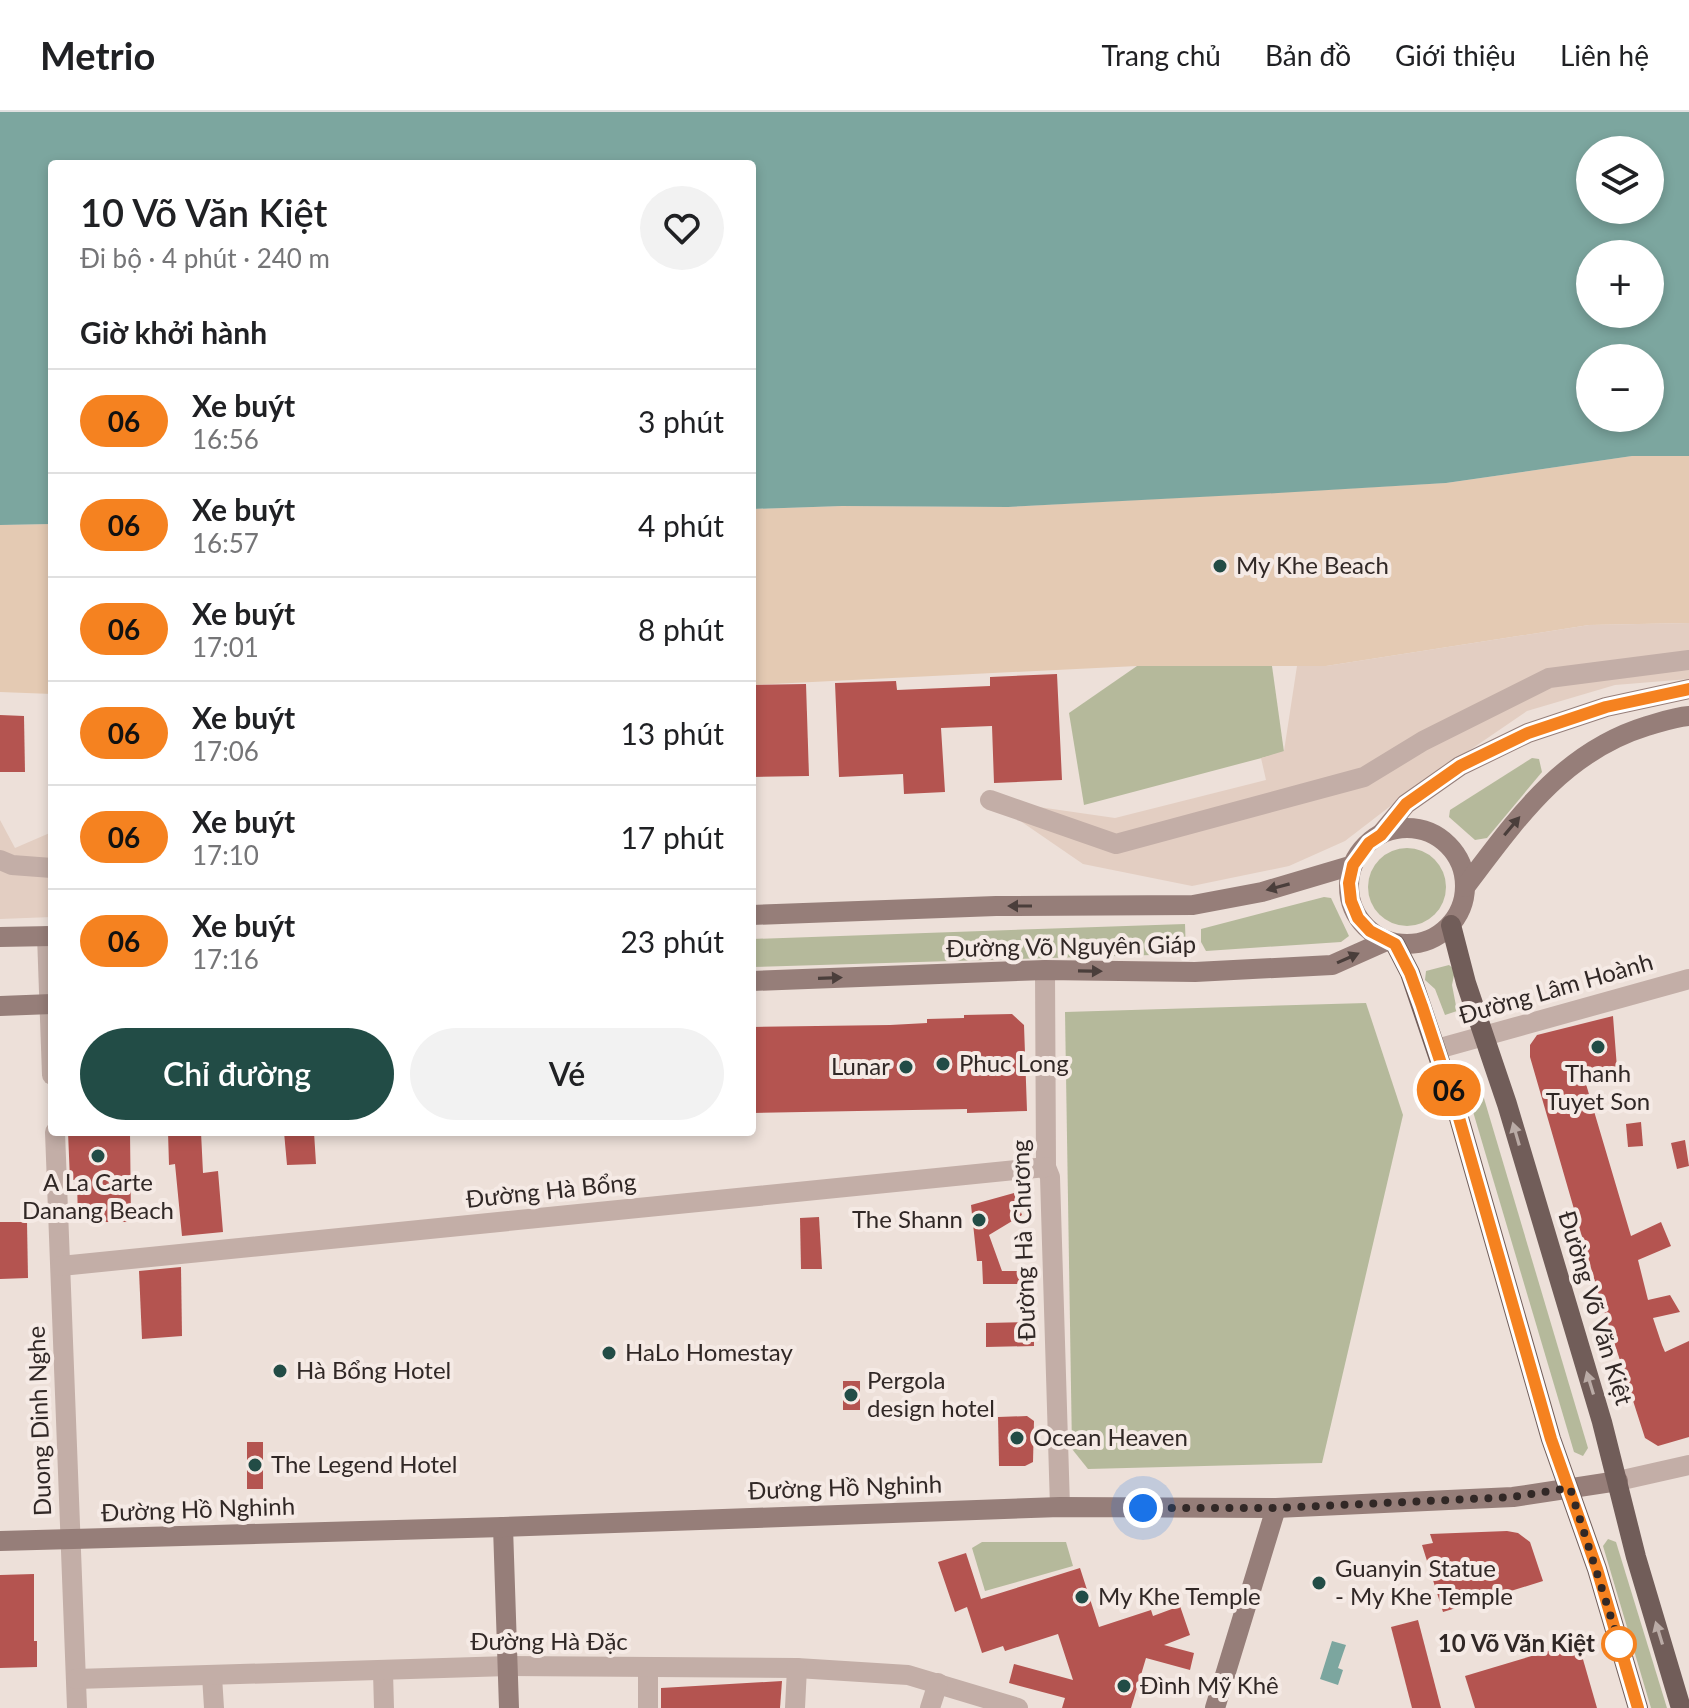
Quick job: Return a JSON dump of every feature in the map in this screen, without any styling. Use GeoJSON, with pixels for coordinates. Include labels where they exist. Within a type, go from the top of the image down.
{"type":"FeatureCollection","features":[{"type":"Feature","properties":{"kind":"main road"},"geometry":{"type":"LineString","coordinates":[[1381,835],[1406,828],[1430,833],[1457,856],[1462,868],[1465,887],[1460,912],[1451,925],[1425,942],[1410,945],[1390,942],[1370,931],[1358,918],[1351,901],[1349,883],[1353,865],[1360,853],[1381,835],[1406,804],[1460,766],[1528,733],[1606,707],[1689,689]]}},
{"type":"Feature","properties":{"kind":"main road"},"geometry":{"type":"LineString","coordinates":[[1465,887],[1535,800],[1577,759],[1619,735],[1689,716]]}},
{"type":"Feature","properties":{"kind":"main road","name":"Đường Võ Nguyên Giáp"},"geometry":{"type":"LineString","coordinates":[[756,915],[996,906],[1193,905],[1262,892],[1353,865]]}},
{"type":"Feature","properties":{"kind":"main road","name":"Đường Võ Văn Kiệt"},"geometry":{"type":"LineString","coordinates":[[1451,925],[1618,1481],[1636,1557],[1681,1708]]}},
{"type":"Feature","properties":{"kind":"main road"},"geometry":{"type":"LineString","coordinates":[[0,937],[48,936]]}},
{"type":"Feature","properties":{"kind":"main road"},"geometry":{"type":"LineString","coordinates":[[1390,942],[1410,973],[1437,1049],[1551,1439],[1570,1488],[1638,1708]]}},
{"type":"Feature","properties":{"kind":"main road","name":"Đường Võ Nguyên Giáp"},"geometry":{"type":"LineString","coordinates":[[756,981],[1045,970],[1195,972],[1332,965],[1390,942]]}},
{"type":"Feature","properties":{"kind":"main road"},"geometry":{"type":"LineString","coordinates":[[0,1006],[48,1004]]}},
{"type":"Feature","properties":{"kind":"main road","name":"Đường Hồ Nghinh"},"geometry":{"type":"LineString","coordinates":[[0,1541],[1060,1507],[1276,1508],[1513,1497],[1618,1481]]}},
{"type":"Feature","properties":{"kind":"main road"},"geometry":{"type":"LineString","coordinates":[[1215,1708],[1276,1508]]}},
{"type":"Feature","properties":{"kind":"main road"},"geometry":{"type":"LineString","coordinates":[[503,1527],[509,1708]]}},
{"type":"Feature","properties":{"kind":"street"},"geometry":{"type":"LineString","coordinates":[[990,800],[1116,844],[1364,777],[1423,741],[1549,678],[1689,660]]}},
{"type":"Feature","properties":{"kind":"street"},"geometry":{"type":"LineString","coordinates":[[0,860],[12,865],[48,868]]}},
{"type":"Feature","properties":{"kind":"street","name":"Đường Hà Chương"},"geometry":{"type":"LineString","coordinates":[[1045,970],[1060,1507]]}},
{"type":"Feature","properties":{"kind":"street","name":"Đường Lâm Hoành"},"geometry":{"type":"LineString","coordinates":[[1437,1049],[1689,979]]}},
{"type":"Feature","properties":{"kind":"street","name":"Duong Dinh Nghe"},"geometry":{"type":"LineString","coordinates":[[55,1136],[77,1708]]}},
{"type":"Feature","properties":{"kind":"street","name":"Đường Hà Bổng"},"geometry":{"type":"LineString","coordinates":[[61,1266],[1053,1173]]}},
{"type":"Feature","properties":{"kind":"street","name":"Đường Hồ Nghinh"},"geometry":{"type":"LineString","coordinates":[[1618,1481],[1689,1465]]}},
{"type":"Feature","properties":{"kind":"street","name":"Đường Hà Đặc"},"geometry":{"type":"LineString","coordinates":[[76,1679],[509,1666],[797,1668],[908,1675],[1018,1708]]}},
{"type":"Feature","properties":{"kind":"street"},"geometry":{"type":"LineString","coordinates":[[648,1667],[648,1708]]}},
{"type":"Feature","properties":{"kind":"street"},"geometry":{"type":"LineString","coordinates":[[795,1708],[797,1668]]}},
{"type":"Feature","properties":{"kind":"street"},"geometry":{"type":"LineString","coordinates":[[383,1672],[384,1708]]}},
{"type":"Feature","properties":{"kind":"street"},"geometry":{"type":"LineString","coordinates":[[212,1676],[214,1708]]}},
{"type":"Feature","properties":{"kind":"street"},"geometry":{"type":"LineString","coordinates":[[930,1708],[938,1683]]}},
{"type":"Feature","properties":{"kind":"green space"},"geometry":{"type":"Polygon","coordinates":[[[1137,666],[1272,666],[1284,752],[1084,805],[1069,713],[1137,666]]]}},
{"type":"Feature","properties":{"kind":"green space"},"geometry":{"type":"Polygon","coordinates":[[[1532,758],[1539,759],[1542,772],[1487,838],[1475,840],[1449,817],[1450,810],[1532,758]]]}},
{"type":"Feature","properties":{"kind":"green space"},"geometry":{"type":"Polygon","coordinates":[[[1407,848],[1422,851],[1435,859],[1443,872],[1446,887],[1443,902],[1435,915],[1422,923],[1407,926],[1392,923],[1379,915],[1371,902],[1368,887],[1371,872],[1379,859],[1392,851],[1407,848]]]}},
{"type":"Feature","properties":{"kind":"green space"},"geometry":{"type":"Polygon","coordinates":[[[1324,897],[1331,898],[1349,936],[1341,942],[1206,951],[1201,942],[1201,929],[1324,897]]]}},
{"type":"Feature","properties":{"kind":"green space"},"geometry":{"type":"Polygon","coordinates":[[[1185,924],[1186,954],[756,967],[756,939],[1185,924]]]}},
{"type":"Feature","properties":{"kind":"green space"},"geometry":{"type":"Polygon","coordinates":[[[1449,965],[1455,970],[1452,985],[1457,1011],[1445,1015],[1435,989],[1425,980],[1426,971],[1449,965]]]}},
{"type":"Feature","properties":{"kind":"green space"},"geometry":{"type":"Polygon","coordinates":[[[1366,1003],[1403,1115],[1322,1463],[1088,1469],[1072,1449],[1065,1012],[1366,1003]]]}},
{"type":"Feature","properties":{"kind":"green space"},"geometry":{"type":"Polygon","coordinates":[[[1471,1080],[1480,1085],[1588,1448],[1583,1456],[1574,1452],[1466,1088],[1471,1080]]]}},
{"type":"Feature","properties":{"kind":"green space"},"geometry":{"type":"Polygon","coordinates":[[[1608,1539],[1616,1542],[1667,1708],[1651,1708],[1603,1546],[1608,1539]]]}},
{"type":"Feature","properties":{"kind":"green space"},"geometry":{"type":"Polygon","coordinates":[[[982,1542],[1066,1542],[1073,1566],[985,1591],[972,1548],[982,1542]]]}},
{"type":"Feature","properties":{"kind":"sand","name":"My Khe Beach"},"geometry":{"type":"Polygon","coordinates":[[[1632,456],[1689,456],[1689,623],[1589,625],[1326,666],[1137,666],[756,685],[756,509],[1008,507],[1446,483],[1632,456]]]}},
{"type":"Feature","properties":{"kind":"sand"},"geometry":{"type":"Polygon","coordinates":[[[48,524],[48,694],[0,692],[0,525],[48,524]]]}},
{"type":"Feature","properties":{"kind":"shaded area"},"geometry":{"type":"Polygon","coordinates":[[[1689,623],[1689,679],[1615,685],[1527,711],[1410,791],[1345,841],[1289,866],[1192,886],[1083,864],[990,800],[1115,818],[1266,780],[1261,758],[1284,751],[1297,666],[1326,666],[1589,625],[1689,623]]]}},
{"type":"Feature","properties":{"kind":"shaded area"},"geometry":{"type":"Polygon","coordinates":[[[0,820],[15,848],[48,834],[48,917],[0,919],[0,820]]]}},
{"type":"Feature","properties":{"kind":"water"},"geometry":{"type":"Polygon","coordinates":[[[0,112],[1689,112],[1689,456],[1632,456],[1446,483],[1278,493],[1008,507],[756,509],[756,160],[48,160],[48,524],[0,525],[0,112]]]}},
{"type":"Feature","properties":{"kind":"water"},"geometry":{"type":"Polygon","coordinates":[[[1332,1641],[1346,1645],[1338,1668],[1343,1670],[1338,1685],[1320,1679],[1332,1641]]]}},
{"type":"Feature","properties":{"kind":"building"},"geometry":{"type":"Polygon","coordinates":[[[1057,674],[1062,780],[994,783],[992,726],[941,728],[945,792],[904,794],[903,774],[839,777],[835,683],[896,681],[897,690],[990,686],[990,677],[1057,674]]]}},
{"type":"Feature","properties":{"kind":"building"},"geometry":{"type":"Polygon","coordinates":[[[806,684],[809,776],[756,777],[756,685],[806,684]]]}},
{"type":"Feature","properties":{"kind":"building"},"geometry":{"type":"Polygon","coordinates":[[[0,715],[24,716],[25,772],[0,772],[0,715]]]}},
{"type":"Feature","properties":{"kind":"building"},"geometry":{"type":"Polygon","coordinates":[[[1012,1014],[1024,1025],[1027,1111],[967,1113],[967,1109],[756,1113],[756,1027],[927,1023],[927,1019],[964,1018],[964,1015],[1012,1014]]]}},
{"type":"Feature","properties":{"kind":"building"},"geometry":{"type":"Polygon","coordinates":[[[1613,1016],[1617,1068],[1583,1074],[1631,1236],[1661,1222],[1671,1246],[1638,1260],[1648,1300],[1670,1295],[1680,1312],[1653,1318],[1662,1345],[1665,1352],[1689,1341],[1689,1437],[1658,1446],[1645,1438],[1598,1292],[1530,1057],[1530,1045],[1537,1035],[1613,1016]]]}},
{"type":"Feature","properties":{"kind":"building"},"geometry":{"type":"Polygon","coordinates":[[[1641,1122],[1643,1146],[1628,1147],[1626,1124],[1641,1122]]]}},
{"type":"Feature","properties":{"kind":"building","name":"A La Carte Danang Beach"},"geometry":{"type":"Polygon","coordinates":[[[68,1136],[130,1136],[131,1222],[78,1222],[77,1180],[70,1180],[68,1136]]]}},
{"type":"Feature","properties":{"kind":"building"},"geometry":{"type":"Polygon","coordinates":[[[168,1136],[201,1136],[203,1173],[218,1171],[223,1232],[182,1236],[175,1164],[169,1165],[168,1136]]]}},
{"type":"Feature","properties":{"kind":"building"},"geometry":{"type":"Polygon","coordinates":[[[284,1136],[314,1136],[316,1164],[287,1165],[284,1136]]]}},
{"type":"Feature","properties":{"kind":"building"},"geometry":{"type":"Polygon","coordinates":[[[1685,1140],[1689,1166],[1677,1169],[1671,1143],[1685,1140]]]}},
{"type":"Feature","properties":{"kind":"building"},"geometry":{"type":"Polygon","coordinates":[[[1014,1193],[1022,1215],[989,1235],[1002,1271],[1030,1271],[1030,1284],[983,1284],[982,1261],[977,1261],[971,1205],[1014,1193]]]}},
{"type":"Feature","properties":{"kind":"building"},"geometry":{"type":"Polygon","coordinates":[[[819,1217],[822,1269],[801,1269],[800,1218],[819,1217]]]}},
{"type":"Feature","properties":{"kind":"building"},"geometry":{"type":"Polygon","coordinates":[[[0,1222],[27,1222],[28,1278],[0,1279],[0,1222]]]}},
{"type":"Feature","properties":{"kind":"building"},"geometry":{"type":"Polygon","coordinates":[[[181,1267],[182,1336],[142,1339],[139,1271],[181,1267]]]}},
{"type":"Feature","properties":{"kind":"building"},"geometry":{"type":"Polygon","coordinates":[[[1034,1322],[1034,1346],[986,1347],[986,1323],[1034,1322]]]}},
{"type":"Feature","properties":{"kind":"building","name":"Pergola design hotel"},"geometry":{"type":"Polygon","coordinates":[[[843,1381],[860,1381],[860,1410],[843,1410],[843,1381]]]}},
{"type":"Feature","properties":{"kind":"building","name":"Ocean Heaven"},"geometry":{"type":"Polygon","coordinates":[[[1027,1416],[1034,1421],[1033,1462],[1025,1466],[999,1466],[998,1417],[1027,1416]]]}},
{"type":"Feature","properties":{"kind":"building","name":"The Legend Hotel"},"geometry":{"type":"Polygon","coordinates":[[[247,1442],[263,1442],[263,1489],[247,1489],[247,1442]]]}},
{"type":"Feature","properties":{"kind":"building"},"geometry":{"type":"Polygon","coordinates":[[[1518,1533],[1530,1542],[1543,1581],[1443,1612],[1422,1545],[1433,1543],[1430,1534],[1518,1533]]]}},
{"type":"Feature","properties":{"kind":"building"},"geometry":{"type":"Polygon","coordinates":[[[966,1553],[981,1599],[1080,1568],[1099,1627],[1151,1610],[1153,1616],[1180,1606],[1190,1635],[1164,1645],[1194,1653],[1190,1670],[1146,1658],[1131,1708],[1062,1708],[1065,1698],[1009,1683],[1014,1664],[1073,1680],[1058,1634],[1005,1651],[1003,1646],[982,1653],[967,1607],[955,1612],[938,1562],[966,1553]]]}},
{"type":"Feature","properties":{"kind":"building"},"geometry":{"type":"Polygon","coordinates":[[[34,1574],[37,1667],[0,1668],[0,1575],[34,1574]]]}},
{"type":"Feature","properties":{"kind":"building"},"geometry":{"type":"Polygon","coordinates":[[[1418,1620],[1441,1708],[1412,1708],[1391,1627],[1418,1620]]]}},
{"type":"Feature","properties":{"kind":"building"},"geometry":{"type":"Polygon","coordinates":[[[1578,1642],[1597,1708],[1475,1708],[1465,1676],[1578,1642]]]}},
{"type":"Feature","properties":{"kind":"building"},"geometry":{"type":"Polygon","coordinates":[[[782,1681],[780,1708],[661,1708],[661,1688],[782,1681]]]}},
{"type":"Feature","properties":{"kind":"bus line","name":"06"},"geometry":{"type":"LineString","coordinates":[[1638,1708],[1597,1569],[1551,1439],[1459,1118],[1422,1006],[1395,944],[1370,931],[1358,918],[1351,901],[1349,883],[1353,865],[1360,853],[1381,835],[1406,804],[1460,766],[1528,733],[1606,707],[1689,689]]}},
{"type":"Feature","properties":{"kind":"place","name":"My Khe Beach"},"geometry":{"type":"Point","coordinates":[1220,566]}},
{"type":"Feature","properties":{"kind":"place","name":"Thanh Tuyet Son"},"geometry":{"type":"Point","coordinates":[1598,1047]}},
{"type":"Feature","properties":{"kind":"place","name":"Phuc Long"},"geometry":{"type":"Point","coordinates":[943,1064]}},
{"type":"Feature","properties":{"kind":"place","name":"Lunar"},"geometry":{"type":"Point","coordinates":[906,1067]}},
{"type":"Feature","properties":{"kind":"place","name":"A La Carte Danang Beach"},"geometry":{"type":"Point","coordinates":[98,1156]}},
{"type":"Feature","properties":{"kind":"place","name":"The Shann"},"geometry":{"type":"Point","coordinates":[979,1220]}},
{"type":"Feature","properties":{"kind":"place","name":"HaLo Homestay"},"geometry":{"type":"Point","coordinates":[609,1353]}},
{"type":"Feature","properties":{"kind":"place","name":"Hà Bổng Hotel"},"geometry":{"type":"Point","coordinates":[280,1371]}},
{"type":"Feature","properties":{"kind":"place","name":"Pergola design hotel"},"geometry":{"type":"Point","coordinates":[851,1395]}},
{"type":"Feature","properties":{"kind":"place","name":"Ocean Heaven"},"geometry":{"type":"Point","coordinates":[1017,1438]}},
{"type":"Feature","properties":{"kind":"place","name":"The Legend Hotel"},"geometry":{"type":"Point","coordinates":[255,1465]}},
{"type":"Feature","properties":{"kind":"place","name":"Guanyin Statue - My Khe Temple"},"geometry":{"type":"Point","coordinates":[1319,1583]}},
{"type":"Feature","properties":{"kind":"place","name":"My Khe Temple"},"geometry":{"type":"Point","coordinates":[1082,1597]}},
{"type":"Feature","properties":{"kind":"place","name":"10 Võ Văn Kiệt"},"geometry":{"type":"Point","coordinates":[1619,1644]}},
{"type":"Feature","properties":{"kind":"place","name":"Đình Mỹ Khê"},"geometry":{"type":"Point","coordinates":[1124,1686]}},
{"type":"Feature","properties":{"kind":"route"},"geometry":{"type":"LineString","coordinates":[[1143,1508],[1276,1508],[1513,1497],[1570,1488],[1622,1652],[1619,1644]]}}]}
